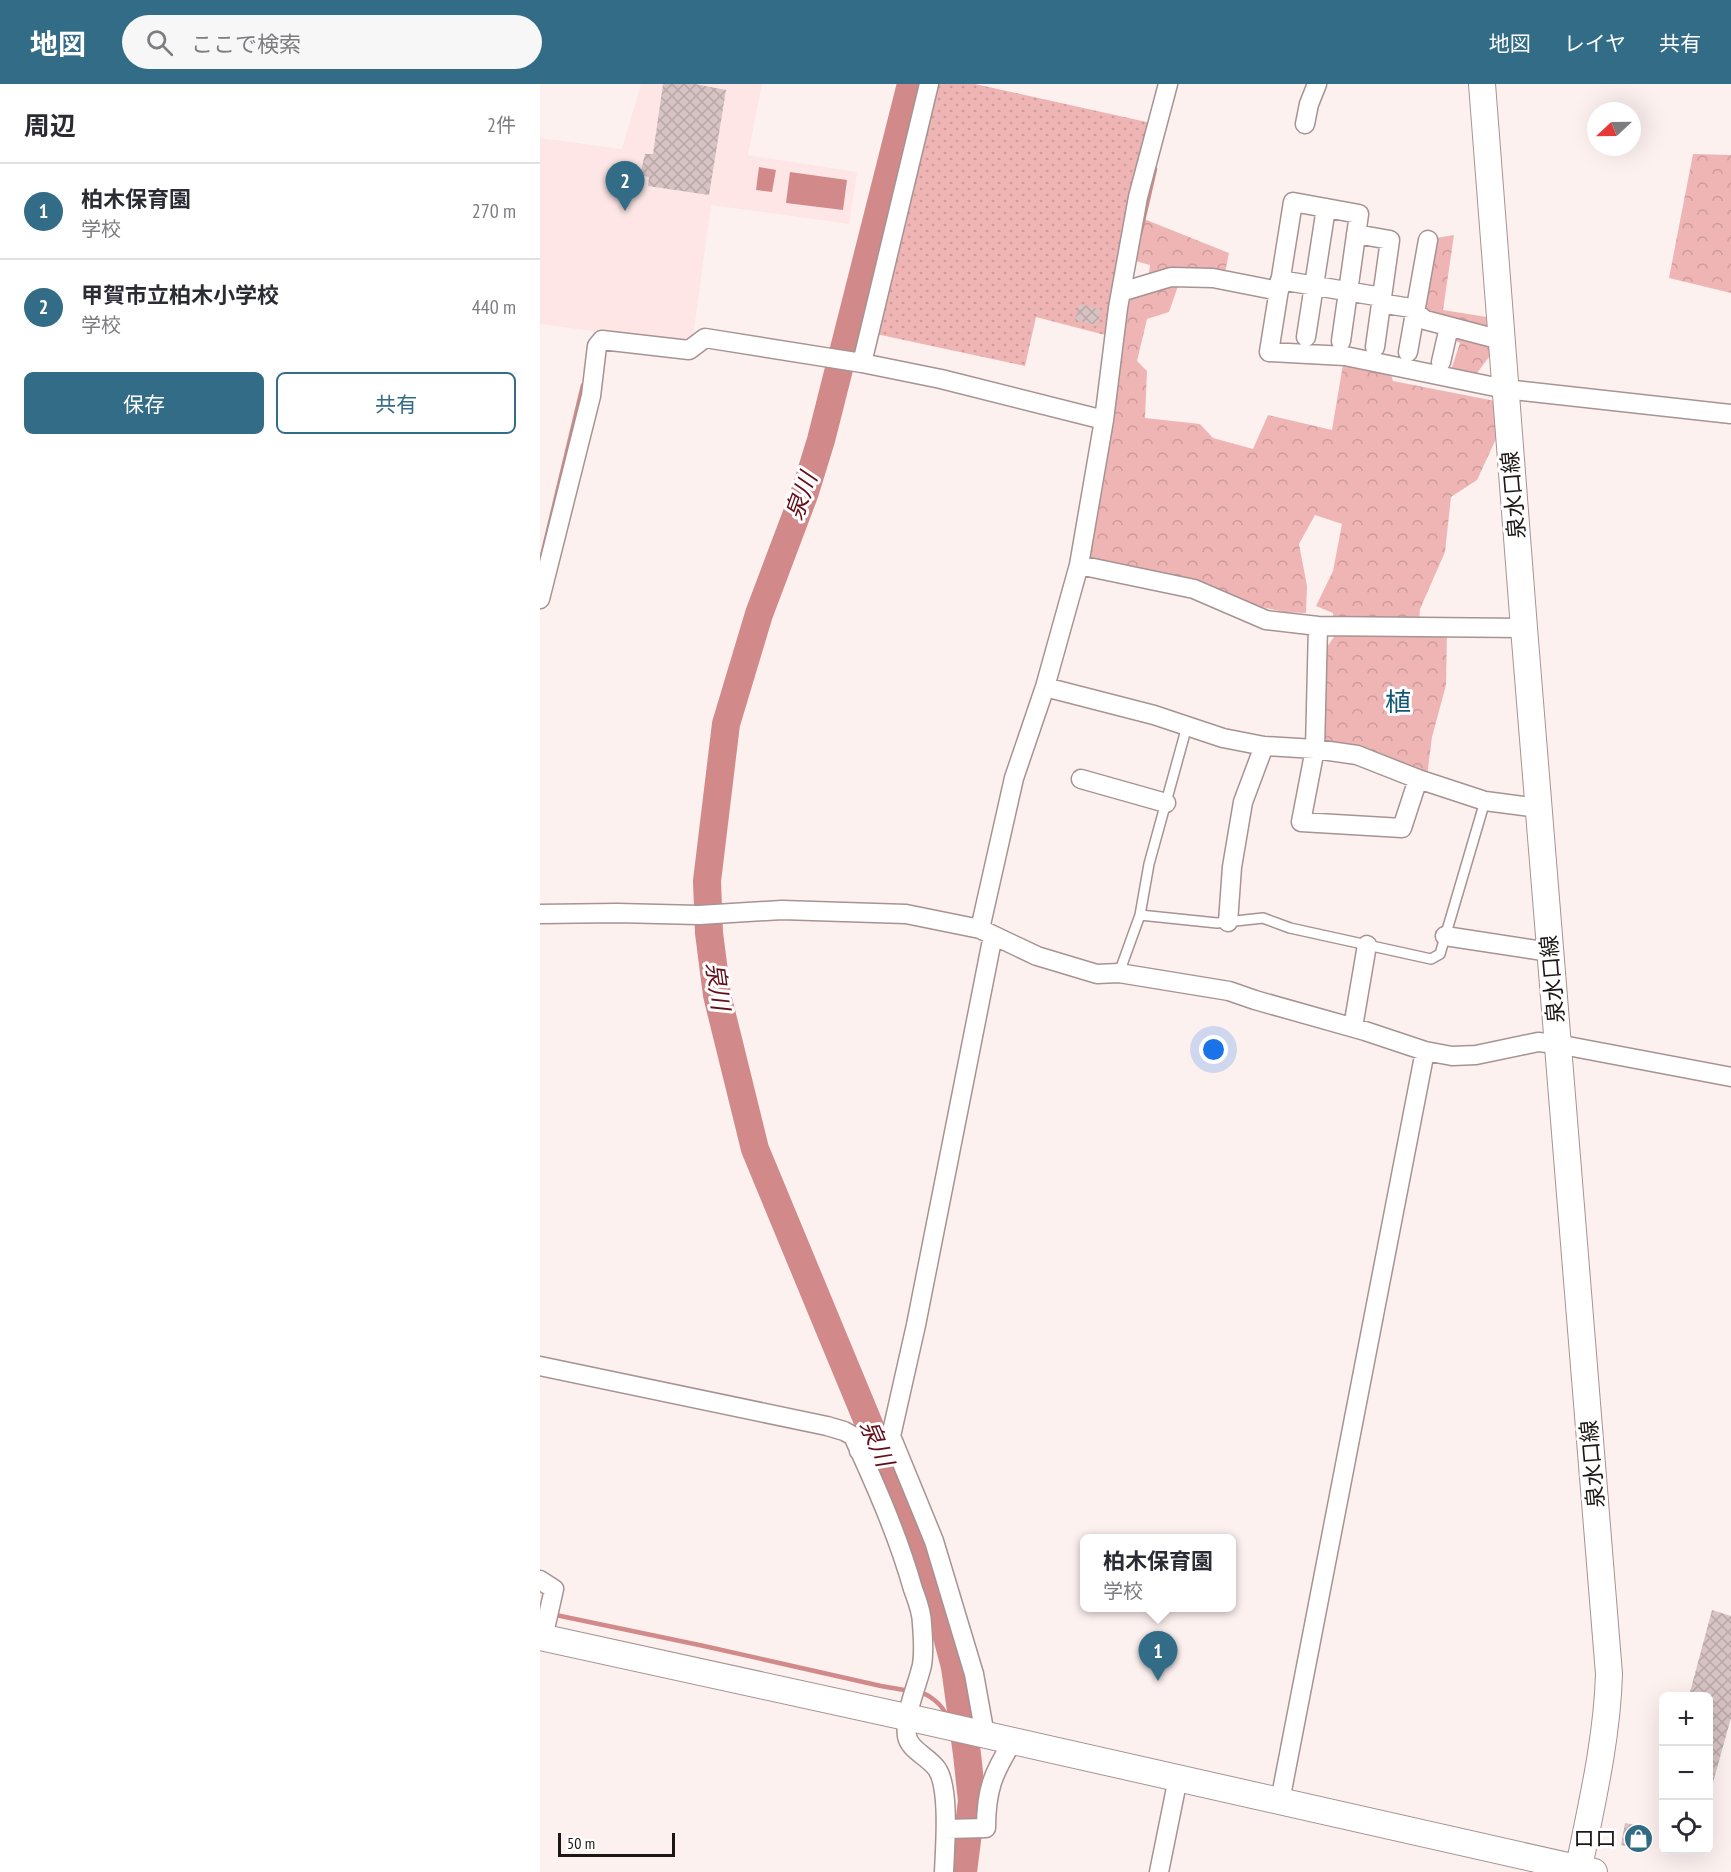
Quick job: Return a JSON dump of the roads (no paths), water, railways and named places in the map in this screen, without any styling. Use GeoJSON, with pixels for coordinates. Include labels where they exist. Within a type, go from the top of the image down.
{"type":"FeatureCollection","features":[{"type":"Feature","properties":{"kind":"main road","name":"泉水口線"},"geometry":{"type":"LineString","coordinates":[[1482,84],[1538,808],[1609,1674],[1608,1697],[1583,1871]]}},
{"type":"Feature","properties":{"kind":"main road"},"geometry":{"type":"LineString","coordinates":[[542,1637],[1178,1778],[1583,1871]]}},
{"type":"Feature","properties":{"kind":"street"},"geometry":{"type":"LineString","coordinates":[[857,362],[929,84]]}},
{"type":"Feature","properties":{"kind":"street"},"geometry":{"type":"LineString","coordinates":[[981,1734],[974,1674],[934,1541],[888,1438],[916,1325],[1014,778],[1045,687],[1079,565],[1138,197],[1168,84]]}},
{"type":"Feature","properties":{"kind":"street"},"geometry":{"type":"LineString","coordinates":[[1305,124],[1309,104],[1317,84]]}},
{"type":"Feature","properties":{"kind":"street"},"geometry":{"type":"LineString","coordinates":[[1341,341],[1359,214],[1293,202],[1269,352],[1345,356],[1505,388],[1731,414]]}},
{"type":"Feature","properties":{"kind":"street"},"geometry":{"type":"LineString","coordinates":[[1306,337],[1326,208]]}},
{"type":"Feature","properties":{"kind":"street"},"geometry":{"type":"LineString","coordinates":[[1356,234],[1390,240],[1376,347]]}},
{"type":"Feature","properties":{"kind":"street"},"geometry":{"type":"LineString","coordinates":[[1408,352],[1428,240]]}},
{"type":"Feature","properties":{"kind":"street"},"geometry":{"type":"LineString","coordinates":[[1121,292],[1171,277],[1314,286],[1376,296],[1386,304],[1411,308],[1425,320],[1501,340]]}},
{"type":"Feature","properties":{"kind":"street"},"geometry":{"type":"LineString","coordinates":[[1441,362],[1449,327]]}},
{"type":"Feature","properties":{"kind":"street"},"geometry":{"type":"LineString","coordinates":[[540,599],[591,396],[597,346],[602,340],[689,350],[705,338],[857,362],[940,379],[1104,420]]}},
{"type":"Feature","properties":{"kind":"street"},"geometry":{"type":"LineString","coordinates":[[1079,565],[1194,589],[1266,620],[1318,626],[1524,628]]}},
{"type":"Feature","properties":{"kind":"street"},"geometry":{"type":"LineString","coordinates":[[1318,626],[1315,749],[1301,822],[1402,828],[1418,779]]}},
{"type":"Feature","properties":{"kind":"street"},"geometry":{"type":"LineString","coordinates":[[1045,687],[1154,715],[1223,738],[1264,746],[1315,749],[1357,755],[1418,779],[1485,801],[1538,808]]}},
{"type":"Feature","properties":{"kind":"street"},"geometry":{"type":"LineString","coordinates":[[1228,922],[1232,867],[1243,802],[1264,746]]}},
{"type":"Feature","properties":{"kind":"street"},"geometry":{"type":"LineString","coordinates":[[1082,779],[1166,803]]}},
{"type":"Feature","properties":{"kind":"street"},"geometry":{"type":"LineString","coordinates":[[540,914],[699,915],[782,910],[906,914],[987,932],[1048,959],[1097,974],[1119,973],[1229,991],[1353,1027],[1425,1051],[1452,1056],[1476,1055],[1538,1042],[1731,1077]]}},
{"type":"Feature","properties":{"kind":"street"},"geometry":{"type":"LineString","coordinates":[[1445,936],[1550,952]]}},
{"type":"Feature","properties":{"kind":"street"},"geometry":{"type":"LineString","coordinates":[[1353,1027],[1367,945]]}},
{"type":"Feature","properties":{"kind":"street"},"geometry":{"type":"LineString","coordinates":[[1280,1802],[1425,1051]]}},
{"type":"Feature","properties":{"kind":"street"},"geometry":{"type":"LineString","coordinates":[[540,1366],[827,1426],[853,1436],[863,1449],[890,1521],[908,1570],[922,1622],[919,1720],[907,1737],[911,1745],[929,1759],[939,1771],[944,1787],[948,1828],[944,1872]]}},
{"type":"Feature","properties":{"kind":"street"},"geometry":{"type":"LineString","coordinates":[[863,1449],[888,1438]]}},
{"type":"Feature","properties":{"kind":"street"},"geometry":{"type":"LineString","coordinates":[[540,1580],[554,1588],[542,1637]]}},
{"type":"Feature","properties":{"kind":"street"},"geometry":{"type":"LineString","coordinates":[[948,1828],[986,1828],[986,1802],[995,1769],[1012,1741]]}},
{"type":"Feature","properties":{"kind":"street"},"geometry":{"type":"LineString","coordinates":[[1159,1872],[1178,1778]]}},
{"type":"Feature","properties":{"kind":"lane"},"geometry":{"type":"LineString","coordinates":[[1119,973],[1140,915],[1149,864],[1187,726]]}},
{"type":"Feature","properties":{"kind":"lane"},"geometry":{"type":"LineString","coordinates":[[1140,915],[1228,922],[1263,918],[1290,928],[1431,959],[1440,954],[1485,801]]}},
{"type":"Feature","properties":{"kind":"waterway","name":"泉川"},"geometry":{"type":"LineString","coordinates":[[911,84],[821,440],[805,492],[759,614],[726,724],[707,881],[709,933],[717,995],[755,1149],[929,1569],[955,1667],[972,1801],[963,1872]]}},
{"type":"Feature","properties":{"kind":"waterway"},"geometry":{"type":"LineString","coordinates":[[1140,234],[1155,169]]}},
{"type":"Feature","properties":{"kind":"waterway"},"geometry":{"type":"LineString","coordinates":[[541,560],[583,385]]}},
{"type":"Feature","properties":{"kind":"waterway"},"geometry":{"type":"LineString","coordinates":[[551,1614],[910,1691]]}},
{"type":"Feature","properties":{"kind":"waterway"},"geometry":{"type":"LineString","coordinates":[[918,1692],[935,1701],[947,1716]]}},
{"type":"Feature","properties":{"kind":"waterway","name":"泉川"},"geometry":{"type":"LineString","coordinates":[[958,1737],[967,1754]]}},
{"type":"Feature","properties":{"kind":"place","name":"甲賀市立柏木小学校"},"geometry":{"type":"Point","coordinates":[625,211]}},
{"type":"Feature","properties":{"kind":"place","name":"柏木保育園"},"geometry":{"type":"Point","coordinates":[1158,1681]}},
{"type":"Feature","properties":{"kind":"place","name":"ロロ"},"geometry":{"type":"Point","coordinates":[1638,1838]}},
{"type":"Feature","properties":{"kind":"district","name":"植"},"geometry":{"type":"Point","coordinates":[1398,701]}}]}
